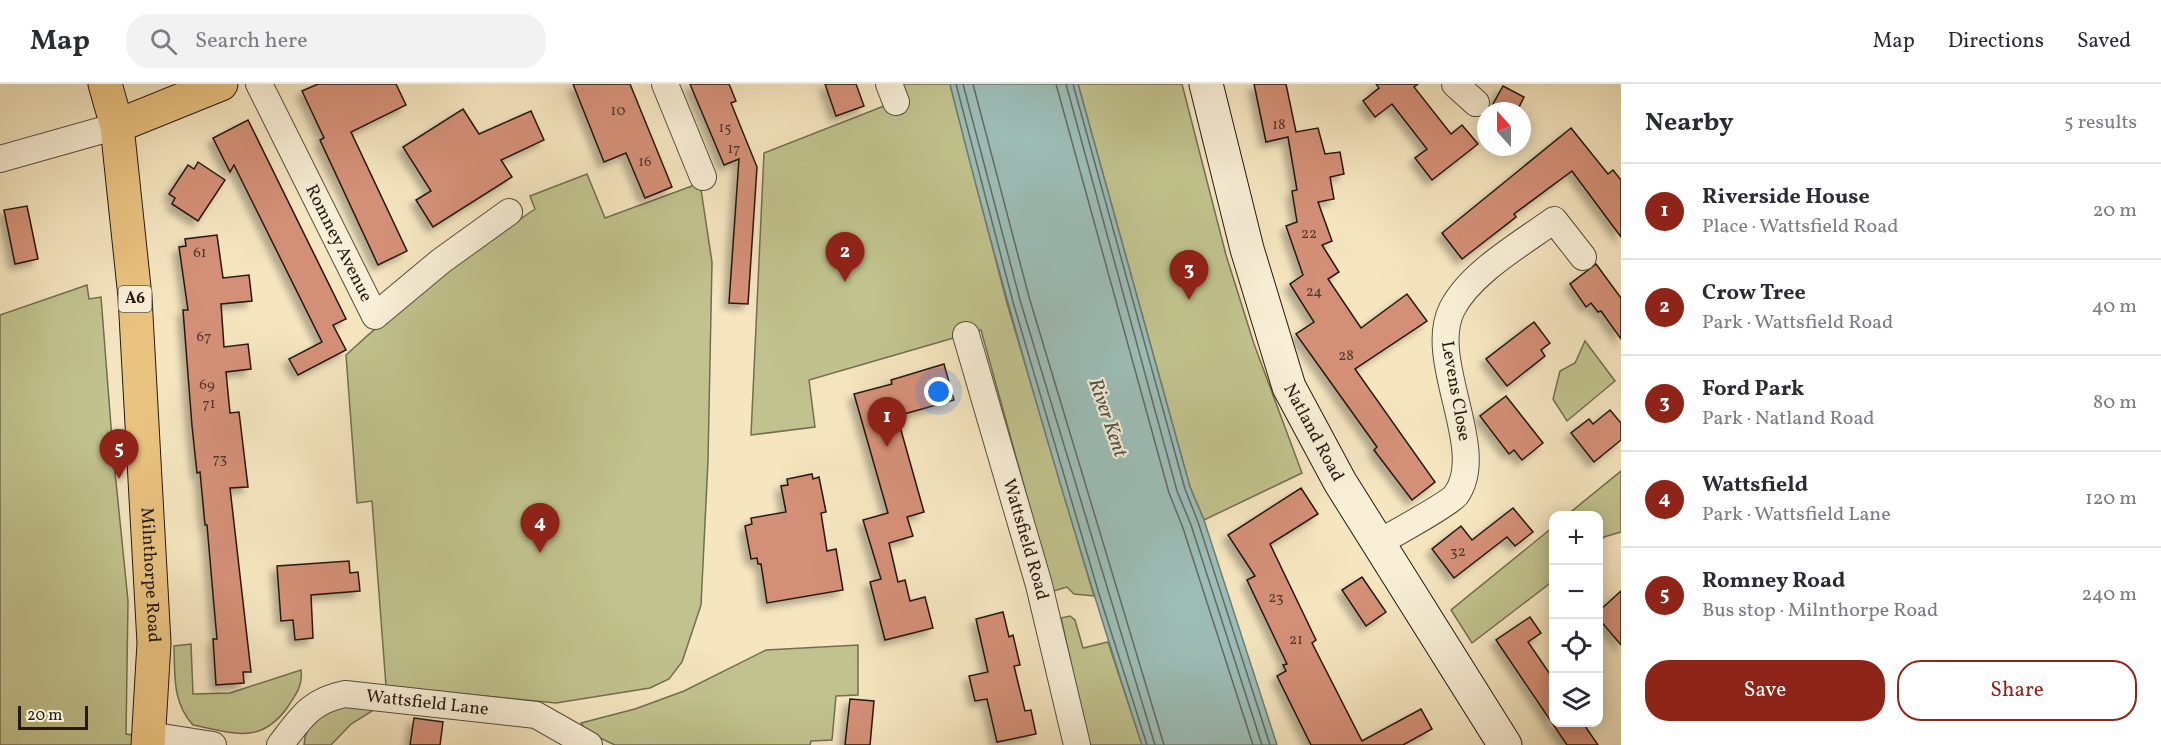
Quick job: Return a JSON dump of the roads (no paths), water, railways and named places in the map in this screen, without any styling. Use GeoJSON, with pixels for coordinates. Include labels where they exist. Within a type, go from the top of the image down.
{"type":"FeatureCollection","features":[{"type":"Feature","properties":{"kind":"main road","name":"Milnthorpe Road"},"geometry":{"type":"LineString","coordinates":[[105,84],[117,126],[135,297],[154,643],[148,740]]}},
{"type":"Feature","properties":{"kind":"main road"},"geometry":{"type":"LineString","coordinates":[[117,126],[221,84]]}},
{"type":"Feature","properties":{"kind":"street","name":"Romney Avenue"},"geometry":{"type":"LineString","coordinates":[[259,84],[375,316],[441,261],[510,212]]}},
{"type":"Feature","properties":{"kind":"street"},"geometry":{"type":"LineString","coordinates":[[665,84],[702,177]]}},
{"type":"Feature","properties":{"kind":"street","name":"Natland Road"},"geometry":{"type":"LineString","coordinates":[[1206,84],[1247,249],[1289,387],[1309,429],[1505,745]]}},
{"type":"Feature","properties":{"kind":"street"},"geometry":{"type":"LineString","coordinates":[[1455,84],[1476,103]]}},
{"type":"Feature","properties":{"kind":"street"},"geometry":{"type":"LineString","coordinates":[[0,159],[117,126]]}},
{"type":"Feature","properties":{"kind":"street","name":"Levens Close"},"geometry":{"type":"LineString","coordinates":[[1378,543],[1455,496],[1466,472],[1465,450],[1444,329],[1452,308],[1468,284],[1554,220],[1583,257]]}},
{"type":"Feature","properties":{"kind":"street","name":"Wattsfield Road"},"geometry":{"type":"LineString","coordinates":[[966,335],[1039,585],[1077,745]]}},
{"type":"Feature","properties":{"kind":"street","name":"Wattsfield Lane"},"geometry":{"type":"LineString","coordinates":[[280,745],[302,716],[323,699],[345,694],[536,715],[589,745]]}},
{"type":"Feature","properties":{"kind":"street"},"geometry":{"type":"LineString","coordinates":[[148,740],[213,745]]}},
{"type":"Feature","properties":{"kind":"water","name":"River Kent"},"geometry":{"type":"Polygon","coordinates":[[[950,84],[1078,84],[1190,487],[1204,520],[1277,745],[1142,745],[1040,416],[950,84]]]}},
{"type":"Feature","properties":{"kind":"place","name":"Crow Tree"},"geometry":{"type":"Point","coordinates":[845,282]}},
{"type":"Feature","properties":{"kind":"place","name":"Ford Park"},"geometry":{"type":"Point","coordinates":[1189,300]}},
{"type":"Feature","properties":{"kind":"place","name":"Riverside House"},"geometry":{"type":"Point","coordinates":[887,447]}},
{"type":"Feature","properties":{"kind":"place","name":"Romney Road"},"geometry":{"type":"Point","coordinates":[119,479]}},
{"type":"Feature","properties":{"kind":"place","name":"Wattsfield"},"geometry":{"type":"Point","coordinates":[540,553]}}]}
